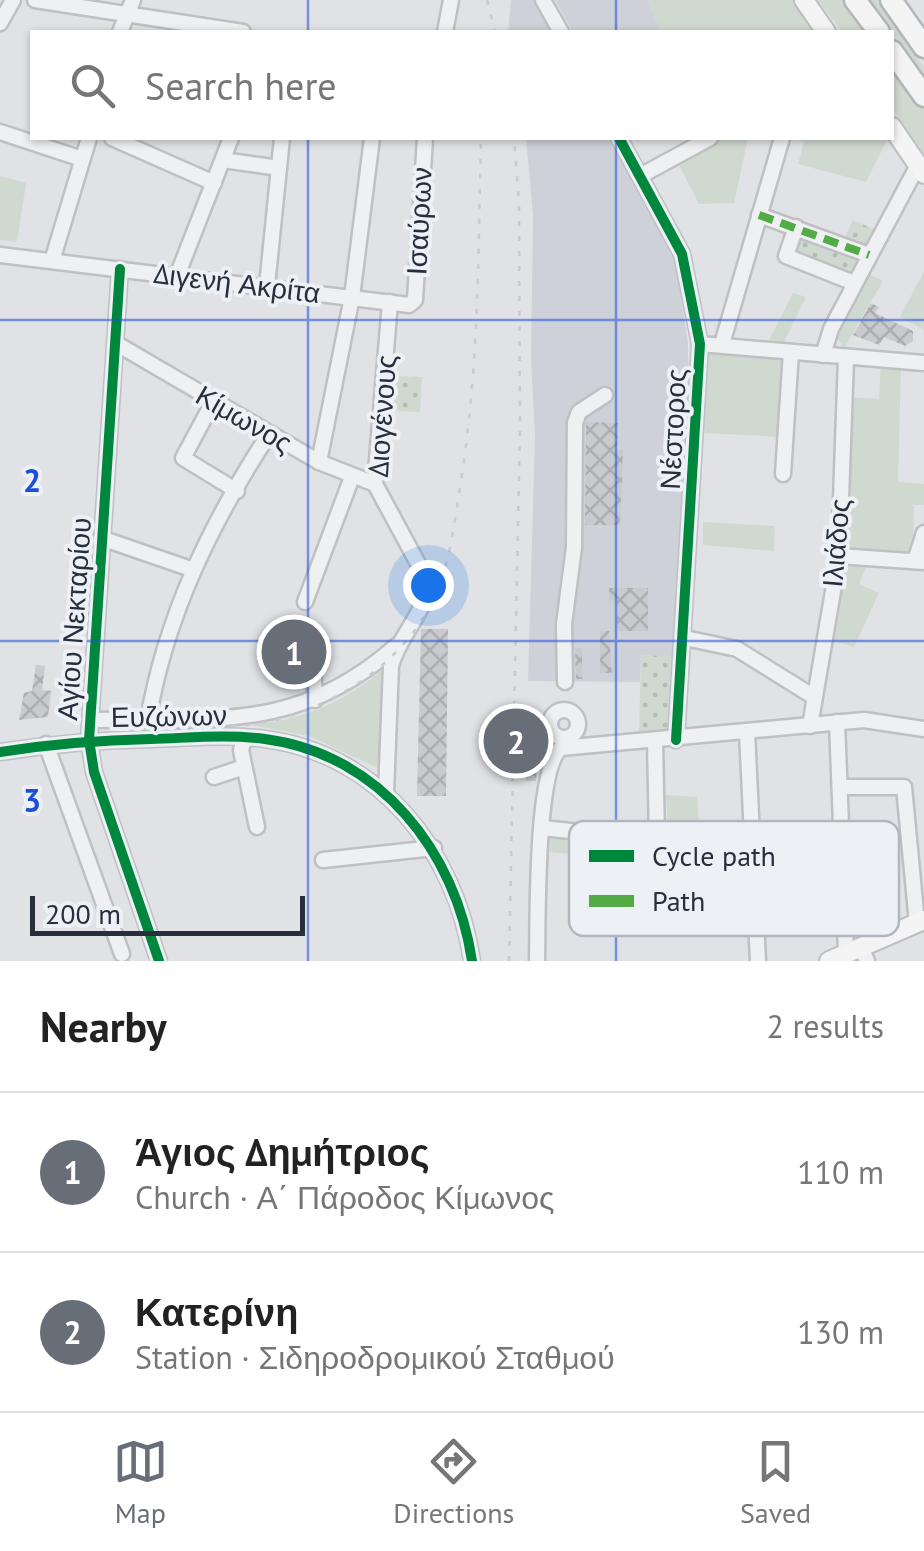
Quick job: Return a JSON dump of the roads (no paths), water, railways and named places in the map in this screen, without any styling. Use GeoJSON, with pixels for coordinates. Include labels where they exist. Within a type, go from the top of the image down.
{"type":"FeatureCollection","features":[{"type":"Feature","properties":{"kind":"highway"},"geometry":{"type":"LineString","coordinates":[[856,0],[877,30]]}},
{"type":"Feature","properties":{"kind":"highway"},"geometry":{"type":"LineString","coordinates":[[891,0],[924,47]]}},
{"type":"Feature","properties":{"kind":"highway"},"geometry":{"type":"LineString","coordinates":[[894,54],[924,96]]}},
{"type":"Feature","properties":{"kind":"main road"},"geometry":{"type":"LineString","coordinates":[[804,0],[825,30]]}},
{"type":"Feature","properties":{"kind":"main road"},"geometry":{"type":"LineString","coordinates":[[894,130],[921,170]]}},
{"type":"Feature","properties":{"kind":"main road"},"geometry":{"type":"LineString","coordinates":[[851,956],[892,936]]}},
{"type":"Feature","properties":{"kind":"street"},"geometry":{"type":"LineString","coordinates":[[0,23],[13,0]]}},
{"type":"Feature","properties":{"kind":"street"},"geometry":{"type":"LineString","coordinates":[[35,0],[179,27],[217,30]]}},
{"type":"Feature","properties":{"kind":"street"},"geometry":{"type":"LineString","coordinates":[[121,30],[134,0]]}},
{"type":"Feature","properties":{"kind":"street"},"geometry":{"type":"LineString","coordinates":[[445,30],[451,0]]}},
{"type":"Feature","properties":{"kind":"street"},"geometry":{"type":"LineString","coordinates":[[544,0],[560,30]]}},
{"type":"Feature","properties":{"kind":"street"},"geometry":{"type":"LineString","coordinates":[[0,132],[82,159]]}},
{"type":"Feature","properties":{"kind":"street"},"geometry":{"type":"LineString","coordinates":[[52,261],[88,140]]}},
{"type":"Feature","properties":{"kind":"street"},"geometry":{"type":"LineString","coordinates":[[177,276],[230,140]]}},
{"type":"Feature","properties":{"kind":"street"},"geometry":{"type":"LineString","coordinates":[[267,286],[282,140]]}},
{"type":"Feature","properties":{"kind":"street"},"geometry":{"type":"LineString","coordinates":[[320,462],[352,297],[372,140]]}},
{"type":"Feature","properties":{"kind":"street","name":"Ισαύρων"},"geometry":{"type":"LineString","coordinates":[[413,304],[425,140]]}},
{"type":"Feature","properties":{"kind":"street","name":"Νέστορος"},"geometry":{"type":"LineString","coordinates":[[620,140],[682,254],[700,344],[676,740]]}},
{"type":"Feature","properties":{"kind":"street"},"geometry":{"type":"LineString","coordinates":[[640,176],[706,140]]}},
{"type":"Feature","properties":{"kind":"street"},"geometry":{"type":"LineString","coordinates":[[722,344],[781,140]]}},
{"type":"Feature","properties":{"kind":"street"},"geometry":{"type":"LineString","coordinates":[[135,142],[214,182]]}},
{"type":"Feature","properties":{"kind":"street"},"geometry":{"type":"LineString","coordinates":[[222,160],[278,168]]}},
{"type":"Feature","properties":{"kind":"street"},"geometry":{"type":"LineString","coordinates":[[823,355],[830,328],[921,170]]}},
{"type":"Feature","properties":{"kind":"street"},"geometry":{"type":"LineString","coordinates":[[759,215],[869,256]]}},
{"type":"Feature","properties":{"kind":"street"},"geometry":{"type":"LineString","coordinates":[[796,227],[786,256],[854,283]]}},
{"type":"Feature","properties":{"kind":"street","name":"Διγενή Ακρίτα"},"geometry":{"type":"LineString","coordinates":[[0,255],[413,304]]}},
{"type":"Feature","properties":{"kind":"street","name":"Αγίου Νεκταρίου"},"geometry":{"type":"LineString","coordinates":[[120,269],[89,740],[94,772],[159,961]]}},
{"type":"Feature","properties":{"kind":"street","name":"Διογένους"},"geometry":{"type":"LineString","coordinates":[[386,793],[388,690],[396,646],[422,609],[428,582],[375,484],[390,302]]}},
{"type":"Feature","properties":{"kind":"street","name":"Κίμωνος"},"geometry":{"type":"LineString","coordinates":[[118,344],[320,462],[375,484]]}},
{"type":"Feature","properties":{"kind":"street"},"geometry":{"type":"LineString","coordinates":[[700,344],[924,363]]}},
{"type":"Feature","properties":{"kind":"street"},"geometry":{"type":"LineString","coordinates":[[783,474],[791,352]]}},
{"type":"Feature","properties":{"kind":"street","name":"Ιλιάδος"},"geometry":{"type":"LineString","coordinates":[[810,726],[838,556],[846,358]]}},
{"type":"Feature","properties":{"kind":"street"},"geometry":{"type":"LineString","coordinates":[[565,682],[564,624],[574,548],[575,423],[579,412],[605,395]]}},
{"type":"Feature","properties":{"kind":"street"},"geometry":{"type":"LineString","coordinates":[[213,402],[183,458],[237,491]]}},
{"type":"Feature","properties":{"kind":"street"},"geometry":{"type":"LineString","coordinates":[[148,720],[174,616],[191,568],[269,434]]}},
{"type":"Feature","properties":{"kind":"street"},"geometry":{"type":"LineString","coordinates":[[305,602],[352,477]]}},
{"type":"Feature","properties":{"kind":"street"},"geometry":{"type":"LineString","coordinates":[[838,556],[920,561],[924,533]]}},
{"type":"Feature","properties":{"kind":"street"},"geometry":{"type":"LineString","coordinates":[[101,538],[191,568]]}},
{"type":"Feature","properties":{"kind":"street"},"geometry":{"type":"LineString","coordinates":[[685,638],[737,649],[814,697]]}},
{"type":"Feature","properties":{"kind":"street"},"geometry":{"type":"LineString","coordinates":[[312,640],[316,700]]}},
{"type":"Feature","properties":{"kind":"street"},"geometry":{"type":"LineString","coordinates":[[90,720],[241,719],[316,700],[368,671],[396,646]]}},
{"type":"Feature","properties":{"kind":"street"},"geometry":{"type":"LineString","coordinates":[[542,960],[538,851],[555,753],[573,738],[676,740],[837,722],[880,721],[924,729]]}},
{"type":"Feature","properties":{"kind":"street"},"geometry":{"type":"LineString","coordinates":[[837,722],[842,821]]}},
{"type":"Feature","properties":{"kind":"street"},"geometry":{"type":"LineString","coordinates":[[747,732],[751,821]]}},
{"type":"Feature","properties":{"kind":"street"},"geometry":{"type":"LineString","coordinates":[[245,737],[240,746],[257,827]]}},
{"type":"Feature","properties":{"kind":"street","name":"Ευζώνων"},"geometry":{"type":"LineString","coordinates":[[0,752],[89,740],[245,737],[313,751],[386,793]]}},
{"type":"Feature","properties":{"kind":"street"},"geometry":{"type":"LineString","coordinates":[[655,741],[657,821]]}},
{"type":"Feature","properties":{"kind":"street"},"geometry":{"type":"LineString","coordinates":[[46,744],[122,954]]}},
{"type":"Feature","properties":{"kind":"street"},"geometry":{"type":"LineString","coordinates":[[214,777],[244,767]]}},
{"type":"Feature","properties":{"kind":"street"},"geometry":{"type":"LineString","coordinates":[[840,787],[904,787],[921,922]]}},
{"type":"Feature","properties":{"kind":"street"},"geometry":{"type":"LineString","coordinates":[[386,793],[434,848],[462,912],[472,961]]}},
{"type":"Feature","properties":{"kind":"street"},"geometry":{"type":"LineString","coordinates":[[542,828],[569,831]]}},
{"type":"Feature","properties":{"kind":"street"},"geometry":{"type":"LineString","coordinates":[[323,860],[434,848]]}},
{"type":"Feature","properties":{"kind":"street"},"geometry":{"type":"LineString","coordinates":[[757,936],[758,961]]}},
{"type":"Feature","properties":{"kind":"railway"},"geometry":{"type":"LineString","coordinates":[[487,0],[494,30]]}},
{"type":"Feature","properties":{"kind":"railway"},"geometry":{"type":"LineString","coordinates":[[111,724],[232,726],[296,714],[367,677],[388,660],[422,620],[440,585],[447,559],[466,449],[476,316],[481,140]]}},
{"type":"Feature","properties":{"kind":"railway"},"geometry":{"type":"LineString","coordinates":[[509,961],[520,428],[519,202],[514,140]]}},
{"type":"Feature","properties":{"kind":"place","name":"Άγιος Δημήτριος"},"geometry":{"type":"Point","coordinates":[294,652]}},
{"type":"Feature","properties":{"kind":"place","name":"Κατερίνη"},"geometry":{"type":"Point","coordinates":[516,741]}}]}
